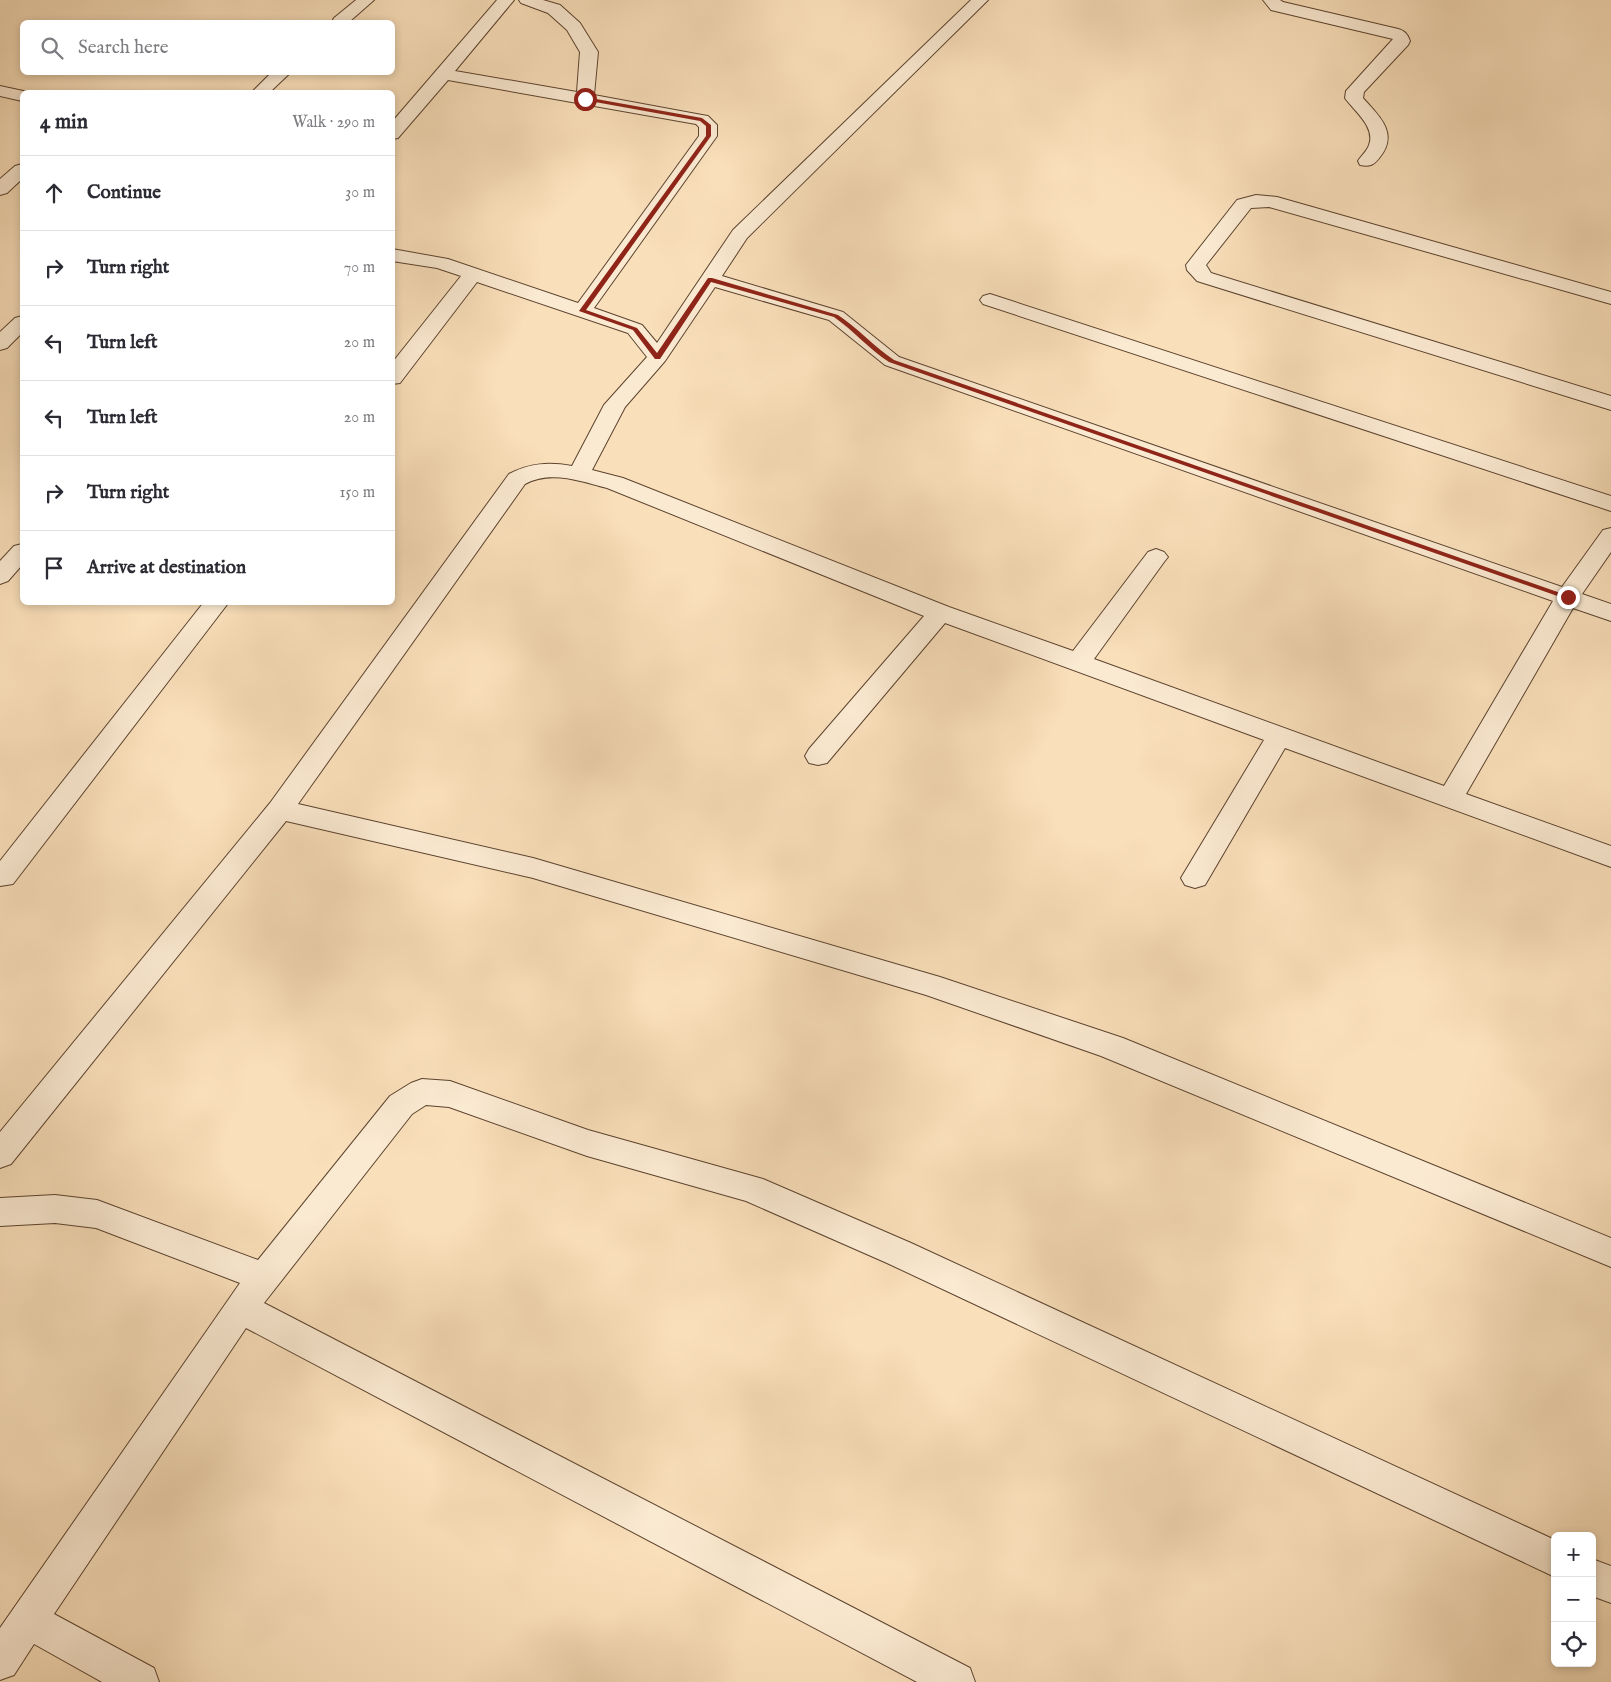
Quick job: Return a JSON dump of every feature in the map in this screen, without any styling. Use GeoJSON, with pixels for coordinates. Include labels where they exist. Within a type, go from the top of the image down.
{"type":"FeatureCollection","features":[{"type":"Feature","properties":{"kind":"street"},"geometry":{"type":"LineString","coordinates":[[342,20],[366,0]]}},
{"type":"Feature","properties":{"kind":"street"},"geometry":{"type":"LineString","coordinates":[[395,131],[506,0]]}},
{"type":"Feature","properties":{"kind":"street"},"geometry":{"type":"LineString","coordinates":[[527,0],[554,9],[574,27],[589,52],[585,99]]}},
{"type":"Feature","properties":{"kind":"street"},"geometry":{"type":"LineString","coordinates":[[579,474],[615,405],[658,358],[740,234],[980,0]]}},
{"type":"Feature","properties":{"kind":"street"},"geometry":{"type":"LineString","coordinates":[[1271,0],[1276,6],[1394,32],[1400,36],[1402,40],[1356,91],[1354,98],[1375,124],[1379,134],[1380,144],[1368,161]]}},
{"type":"Feature","properties":{"kind":"street"},"geometry":{"type":"LineString","coordinates":[[445,74],[702,120],[708,125],[708,136],[582,311]]}},
{"type":"Feature","properties":{"kind":"street"},"geometry":{"type":"LineString","coordinates":[[262,90],[280,75]]}},
{"type":"Feature","properties":{"kind":"street"},"geometry":{"type":"LineString","coordinates":[[0,91],[20,96]]}},
{"type":"Feature","properties":{"kind":"street"},"geometry":{"type":"LineString","coordinates":[[0,189],[20,172]]}},
{"type":"Feature","properties":{"kind":"street"},"geometry":{"type":"LineString","coordinates":[[1611,298],[1270,202],[1256,201],[1244,204],[1196,265],[1197,270],[1204,277],[1611,403]]}},
{"type":"Feature","properties":{"kind":"street"},"geometry":{"type":"LineString","coordinates":[[395,255],[441,263],[635,329],[658,358]]}},
{"type":"Feature","properties":{"kind":"street"},"geometry":{"type":"LineString","coordinates":[[395,374],[473,274]]}},
{"type":"Feature","properties":{"kind":"street"},"geometry":{"type":"LineString","coordinates":[[710,279],[836,316],[852,326],[879,352],[892,361],[1611,613]]}},
{"type":"Feature","properties":{"kind":"street"},"geometry":{"type":"LineString","coordinates":[[990,300],[1611,504]]}},
{"type":"Feature","properties":{"kind":"street"},"geometry":{"type":"LineString","coordinates":[[0,344],[20,324]]}},
{"type":"Feature","properties":{"kind":"street"},"geometry":{"type":"LineString","coordinates":[[0,1155],[280,810],[517,479],[528,472],[546,468],[615,483],[940,613],[1611,857]]}},
{"type":"Feature","properties":{"kind":"street"},"geometry":{"type":"LineString","coordinates":[[1450,798],[1568,597],[1611,535]]}},
{"type":"Feature","properties":{"kind":"street"},"geometry":{"type":"LineString","coordinates":[[0,576],[20,553]]}},
{"type":"Feature","properties":{"kind":"street"},"geometry":{"type":"LineString","coordinates":[[1078,662],[1156,558]]}},
{"type":"Feature","properties":{"kind":"street"},"geometry":{"type":"LineString","coordinates":[[3,877],[215,605]]}},
{"type":"Feature","properties":{"kind":"street"},"geometry":{"type":"LineString","coordinates":[[818,756],[940,613]]}},
{"type":"Feature","properties":{"kind":"street"},"geometry":{"type":"LineString","coordinates":[[1195,878],[1279,736]]}},
{"type":"Feature","properties":{"kind":"street"},"geometry":{"type":"LineString","coordinates":[[280,810],[533,868],[930,985],[1112,1047],[1611,1253]]}},
{"type":"Feature","properties":{"kind":"street"},"geometry":{"type":"LineString","coordinates":[[0,1661],[240,1308],[401,1104],[422,1092],[450,1094],[587,1143],[752,1189],[908,1258],[1551,1557]]}},
{"type":"Feature","properties":{"kind":"street"},"geometry":{"type":"LineString","coordinates":[[0,1212],[56,1209],[97,1214],[264,1277]]}},
{"type":"Feature","properties":{"kind":"street"},"geometry":{"type":"LineString","coordinates":[[240,1308],[956,1682]]}},
{"type":"Feature","properties":{"kind":"street"},"geometry":{"type":"LineString","coordinates":[[1596,1579],[1611,1585]]}},
{"type":"Feature","properties":{"kind":"street"},"geometry":{"type":"LineString","coordinates":[[28,1620],[140,1682]]}},
{"type":"Feature","properties":{"kind":"route"},"geometry":{"type":"LineString","coordinates":[[585,99],[702,120],[708,125],[708,136],[582,311],[635,329],[658,358],[710,279],[836,316],[852,326],[879,352],[892,361],[1568,597]]}}]}
